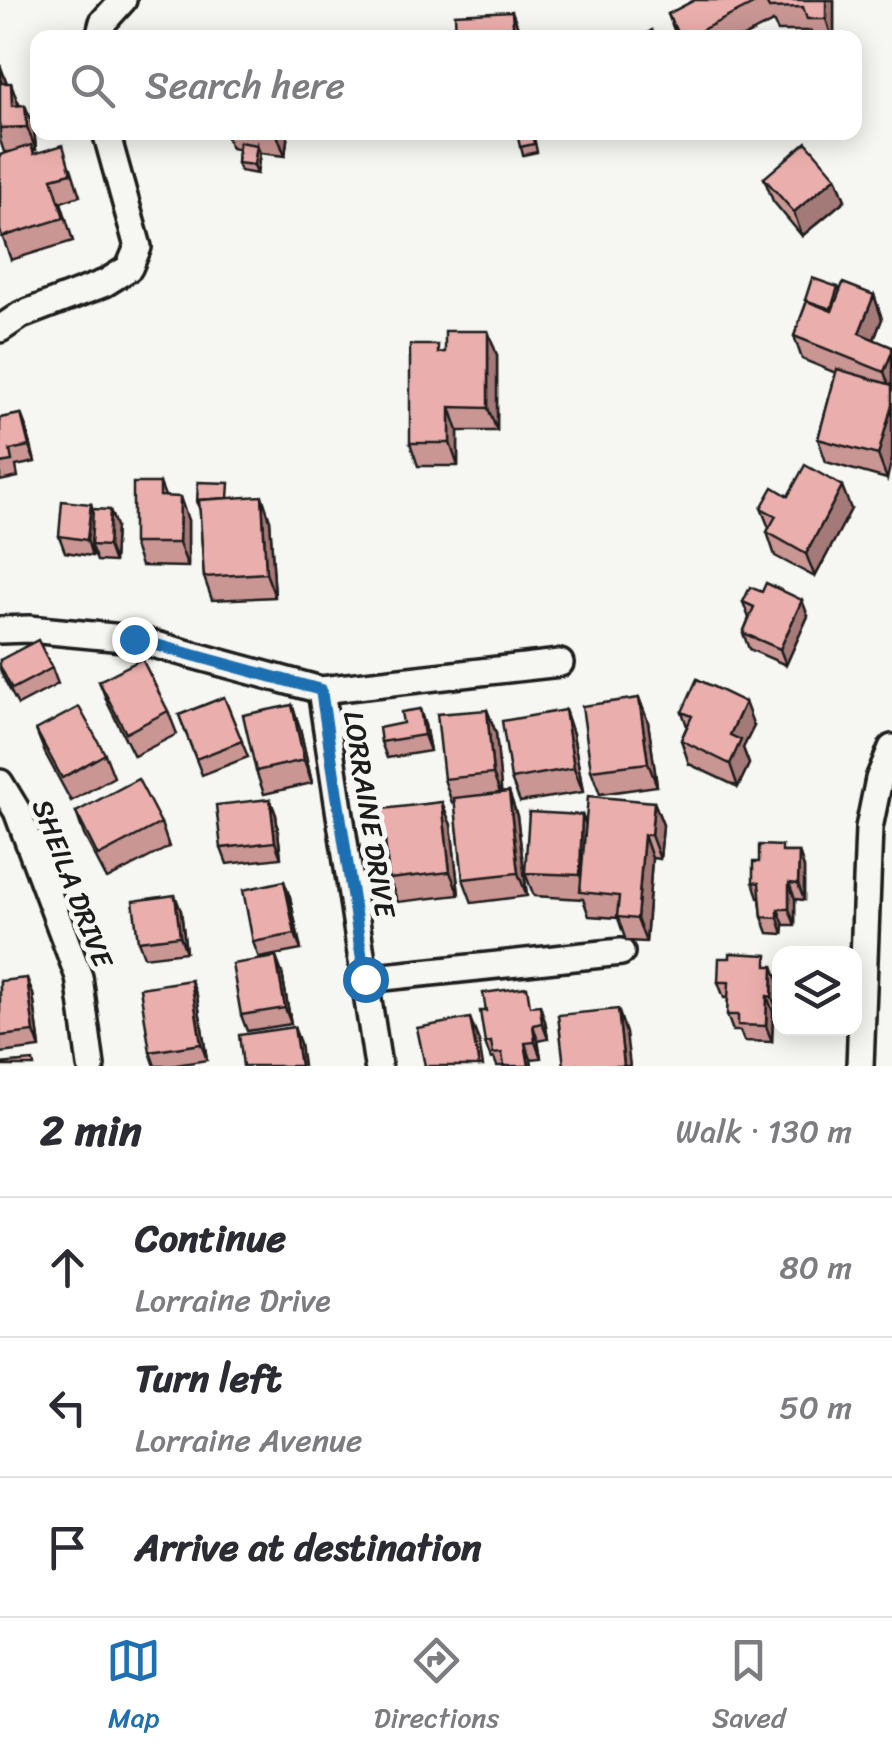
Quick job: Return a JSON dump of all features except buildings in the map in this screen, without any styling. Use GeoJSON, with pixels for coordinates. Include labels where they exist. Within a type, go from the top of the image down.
{"type":"FeatureCollection","features":[{"type":"Feature","properties":{"kind":"street"},"geometry":{"type":"LineString","coordinates":[[101,30],[103,22],[123,0]]}},
{"type":"Feature","properties":{"kind":"street"},"geometry":{"type":"LineString","coordinates":[[0,329],[21,315],[106,283],[130,268],[138,247],[136,231],[108,140]]}},
{"type":"Feature","properties":{"kind":"street"},"geometry":{"type":"LineString","coordinates":[[0,630],[30,629],[134,639],[321,690],[560,663]]}},
{"type":"Feature","properties":{"kind":"street","name":"LORRAINE DRIVE"},"geometry":{"type":"LineString","coordinates":[[321,690],[378,1066]]}},
{"type":"Feature","properties":{"kind":"street"},"geometry":{"type":"LineString","coordinates":[[860,1066],[869,828],[879,779],[892,748]]}},
{"type":"Feature","properties":{"kind":"street","name":"SHEILA DRIVE"},"geometry":{"type":"LineString","coordinates":[[0,783],[17,811],[79,978],[91,1066]]}},
{"type":"Feature","properties":{"kind":"street"},"geometry":{"type":"LineString","coordinates":[[365,979],[621,952]]}},
{"type":"Feature","properties":{"kind":"route"},"geometry":{"type":"LineString","coordinates":[[134,639],[321,690],[365,979]]}}]}
